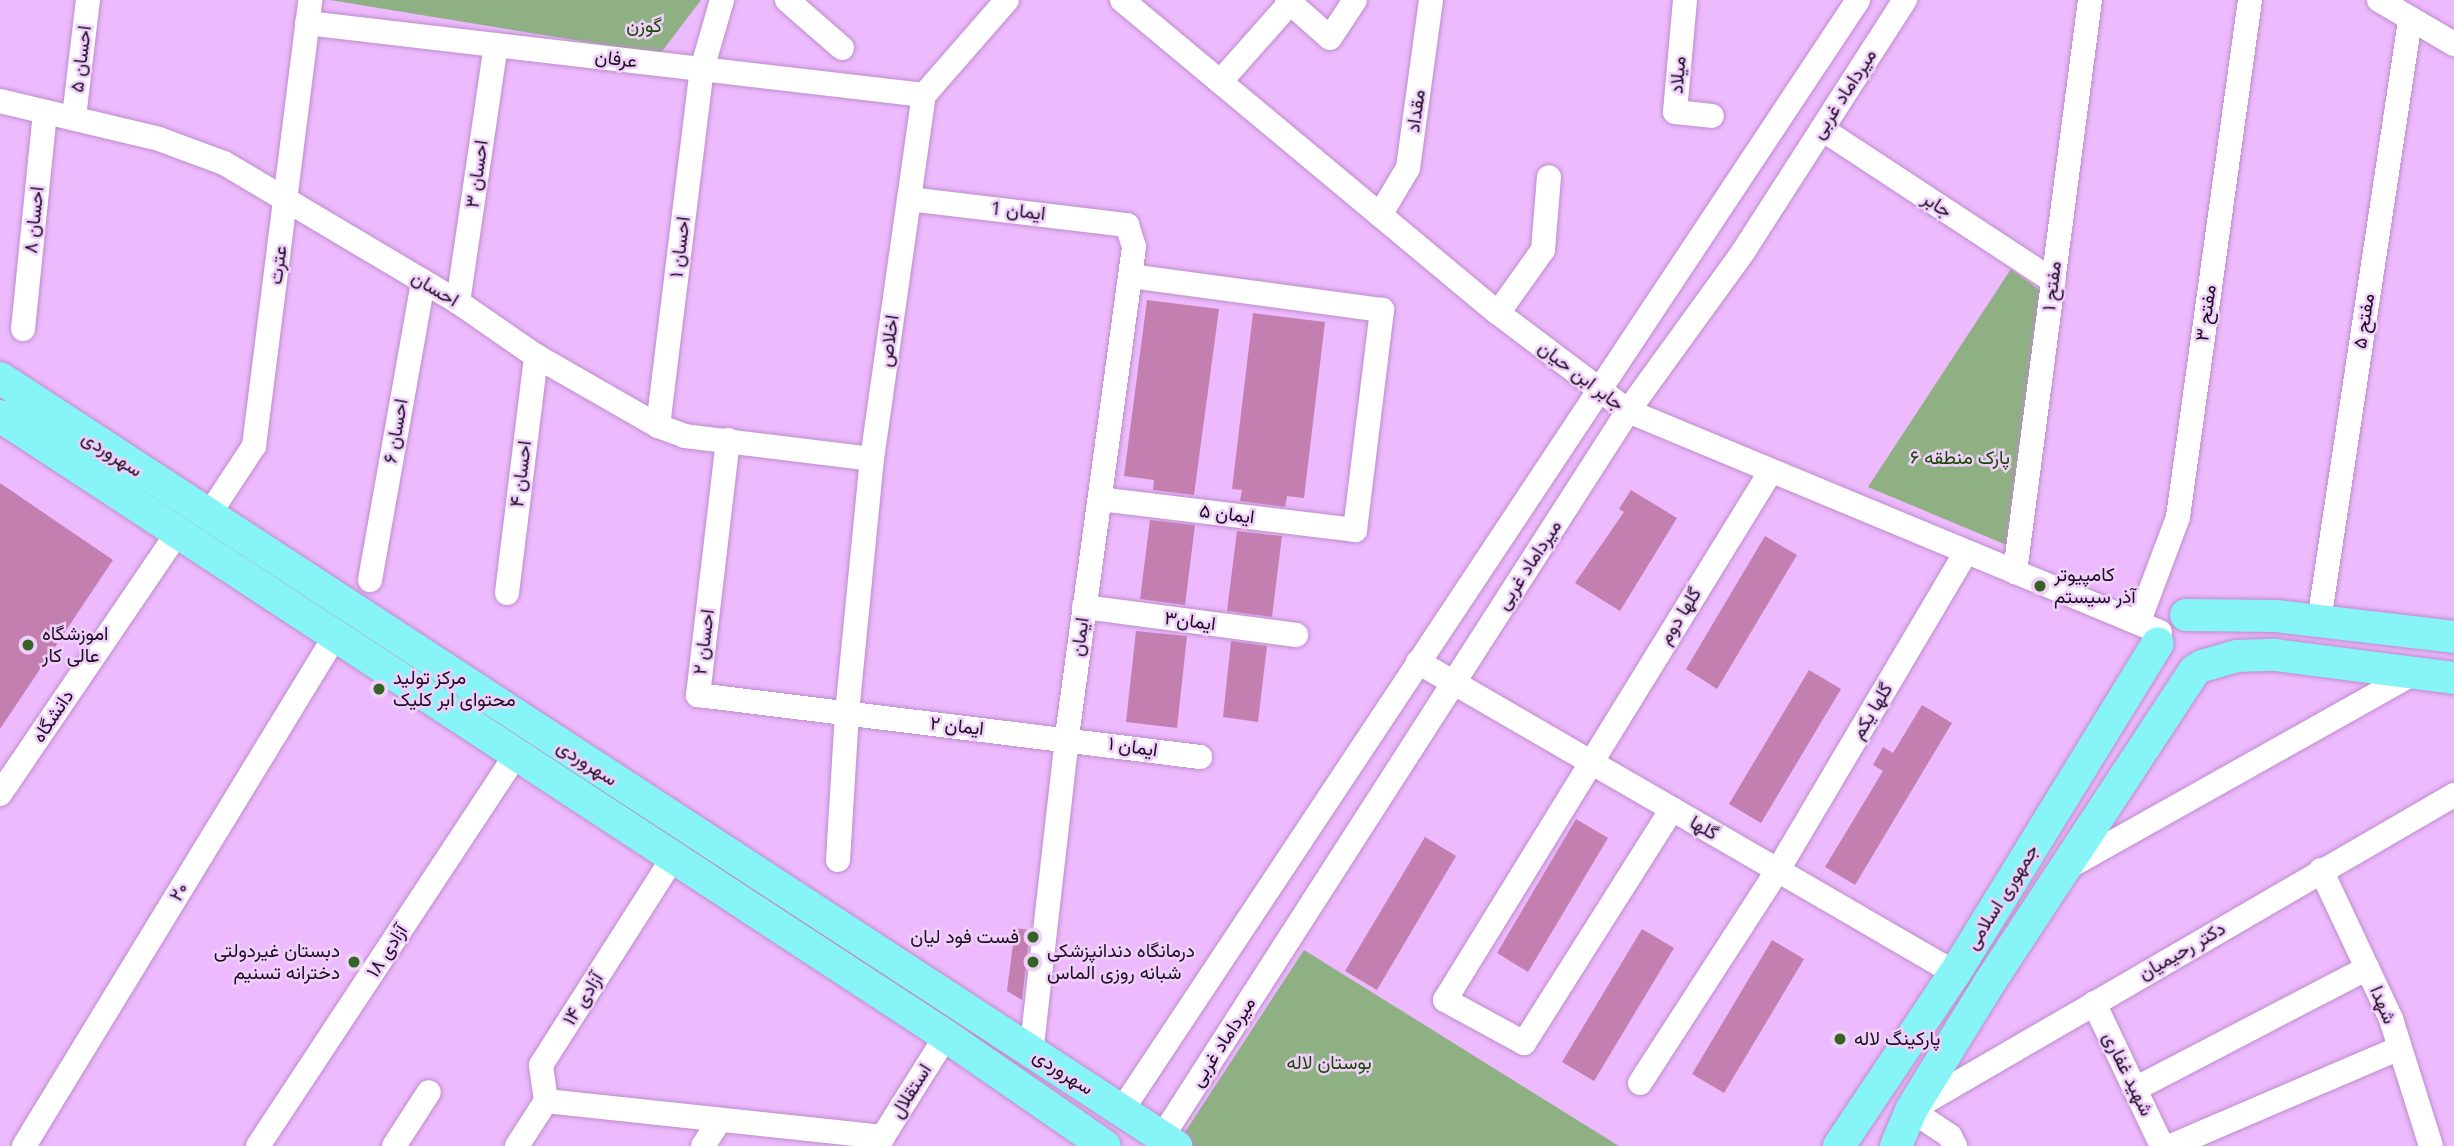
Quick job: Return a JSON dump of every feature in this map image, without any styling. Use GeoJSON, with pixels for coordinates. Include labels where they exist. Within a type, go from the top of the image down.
{"type":"FeatureCollection","features":[{"type":"Feature","properties":{"kind":"main road","name":"سهروردی"},"geometry":{"type":"LineString","coordinates":[[0,379],[1169,1141]]}},
{"type":"Feature","properties":{"kind":"main road","name":"سهروردی"},"geometry":{"type":"LineString","coordinates":[[0,416],[176,535],[946,1036],[1105,1146]]}},
{"type":"Feature","properties":{"kind":"main road"},"geometry":{"type":"LineString","coordinates":[[2186,615],[2203,620],[2214,635],[2213,652],[2199,668]]}},
{"type":"Feature","properties":{"kind":"main road"},"geometry":{"type":"LineString","coordinates":[[2454,637],[2319,621],[2186,615],[2171,620],[2153,632],[2170,666],[2199,668],[2221,658],[2255,655],[2454,678]]}},
{"type":"Feature","properties":{"kind":"main road","name":"جمهوری اسلامی"},"geometry":{"type":"LineString","coordinates":[[1839,1146],[1955,972],[2153,632]]}},
{"type":"Feature","properties":{"kind":"main road","name":"جمهوری اسلامی"},"geometry":{"type":"LineString","coordinates":[[1896,1146],[1912,1110],[2065,869],[2199,668]]}},
{"type":"Feature","properties":{"kind":"street","name":"احسان ۵"},"geometry":{"type":"LineString","coordinates":[[74,117],[88,0]]}},
{"type":"Feature","properties":{"kind":"street","name":"احسان ۱"},"geometry":{"type":"LineString","coordinates":[[658,426],[702,69],[722,0]]}},
{"type":"Feature","properties":{"kind":"street"},"geometry":{"type":"LineString","coordinates":[[787,0],[842,48]]}},
{"type":"Feature","properties":{"kind":"street"},"geometry":{"type":"LineString","coordinates":[[924,95],[1007,0]]}},
{"type":"Feature","properties":{"kind":"street","name":"جابر ابن حیان"},"geometry":{"type":"LineString","coordinates":[[1122,0],[1498,313],[1628,411],[2153,632]]}},
{"type":"Feature","properties":{"kind":"street"},"geometry":{"type":"LineString","coordinates":[[1220,82],[1289,1],[1330,38],[1355,0]]}},
{"type":"Feature","properties":{"kind":"street","name":"مقداد"},"geometry":{"type":"LineString","coordinates":[[1380,215],[1408,169],[1432,0]]}},
{"type":"Feature","properties":{"kind":"street","name":"میلاد"},"geometry":{"type":"LineString","coordinates":[[1685,0],[1675,112],[1712,116]]}},
{"type":"Feature","properties":{"kind":"street","name":"میرداماد غربی"},"geometry":{"type":"LineString","coordinates":[[1122,1111],[1598,388],[1858,0]]}},
{"type":"Feature","properties":{"kind":"street","name":"میرداماد غربی"},"geometry":{"type":"LineString","coordinates":[[1169,1141],[1453,683],[1628,411],[1743,252],[1905,0]]}},
{"type":"Feature","properties":{"kind":"street","name":"مفتح ۱"},"geometry":{"type":"LineString","coordinates":[[2015,572],[2090,0]]}},
{"type":"Feature","properties":{"kind":"street","name":"مفتح ۳"},"geometry":{"type":"LineString","coordinates":[[2153,632],[2178,517],[2250,0]]}},
{"type":"Feature","properties":{"kind":"street"},"geometry":{"type":"LineString","coordinates":[[2379,0],[2410,21],[2454,44]]}},
{"type":"Feature","properties":{"kind":"street","name":"عرفان"},"geometry":{"type":"LineString","coordinates":[[309,11],[496,45],[924,95]]}},
{"type":"Feature","properties":{"kind":"street","name":"عترت"},"geometry":{"type":"LineString","coordinates":[[208,516],[254,446],[309,11]]}},
{"type":"Feature","properties":{"kind":"street","name":"مفتح ۵"},"geometry":{"type":"LineString","coordinates":[[2319,621],[2410,21]]}},
{"type":"Feature","properties":{"kind":"street","name":"احسان ۳"},"geometry":{"type":"LineString","coordinates":[[458,302],[496,45]]}},
{"type":"Feature","properties":{"kind":"street","name":"اخلاص"},"geometry":{"type":"LineString","coordinates":[[838,860],[846,713],[872,459],[924,95]]}},
{"type":"Feature","properties":{"kind":"street","name":"احسان"},"geometry":{"type":"LineString","coordinates":[[0,101],[159,139],[224,163],[458,302],[536,356],[658,426],[685,436],[872,459]]}},
{"type":"Feature","properties":{"kind":"street","name":"احسان ۸"},"geometry":{"type":"LineString","coordinates":[[23,328],[45,112]]}},
{"type":"Feature","properties":{"kind":"street","name":"جابر"},"geometry":{"type":"LineString","coordinates":[[1822,129],[2053,281]]}},
{"type":"Feature","properties":{"kind":"street"},"geometry":{"type":"LineString","coordinates":[[1498,313],[1543,250],[1549,177]]}},
{"type":"Feature","properties":{"kind":"street","name":"ایمان 1"},"geometry":{"type":"LineString","coordinates":[[909,199],[1127,225]]}},
{"type":"Feature","properties":{"kind":"street","name":"ایمان"},"geometry":{"type":"LineString","coordinates":[[1031,1052],[1067,738],[1134,247],[1127,225]]}},
{"type":"Feature","properties":{"kind":"street","name":"ایمان ۵"},"geometry":{"type":"LineString","coordinates":[[1100,499],[1355,530],[1382,310],[1130,276]]}},
{"type":"Feature","properties":{"kind":"street","name":"احسان ۶"},"geometry":{"type":"LineString","coordinates":[[370,580],[423,282]]}},
{"type":"Feature","properties":{"kind":"street","name":"احسان ۴"},"geometry":{"type":"LineString","coordinates":[[507,593],[536,356]]}},
{"type":"Feature","properties":{"kind":"street","name":"احسان ۲"},"geometry":{"type":"LineString","coordinates":[[728,440],[698,695],[846,713]]}},
{"type":"Feature","properties":{"kind":"street","name":"گلها دوم"},"geometry":{"type":"LineString","coordinates":[[1672,809],[1524,1043],[1445,1000],[1589,761],[1771,471]]}},
{"type":"Feature","properties":{"kind":"street","name":"دانشگاه"},"geometry":{"type":"LineString","coordinates":[[0,794],[176,535]]}},
{"type":"Feature","properties":{"kind":"street","name":"گلها یکم"},"geometry":{"type":"LineString","coordinates":[[1640,1083],[1778,870],[1966,552]]}},
{"type":"Feature","properties":{"kind":"street","name":"ایمان۳"},"geometry":{"type":"LineString","coordinates":[[1084,607],[1296,635]]}},
{"type":"Feature","properties":{"kind":"street","name":"۲۰"},"geometry":{"type":"LineString","coordinates":[[24,1146],[334,638]]}},
{"type":"Feature","properties":{"kind":"street","name":"گلها"},"geometry":{"type":"LineString","coordinates":[[1418,662],[1955,972]]}},
{"type":"Feature","properties":{"kind":"street"},"geometry":{"type":"LineString","coordinates":[[2065,869],[2414,673]]}},
{"type":"Feature","properties":{"kind":"street","name":"ایمان ۲"},"geometry":{"type":"LineString","coordinates":[[846,713],[1067,738]]}},
{"type":"Feature","properties":{"kind":"street","name":"ایمان ۱"},"geometry":{"type":"LineString","coordinates":[[1067,738],[1200,757]]}},
{"type":"Feature","properties":{"kind":"street","name":"آزادی ۱۸"},"geometry":{"type":"LineString","coordinates":[[258,1146],[515,756]]}},
{"type":"Feature","properties":{"kind":"street","name":"دکتر رحیمیان"},"geometry":{"type":"LineString","coordinates":[[1912,1110],[2454,794]]}},
{"type":"Feature","properties":{"kind":"street","name":"آزادی ۱۴"},"geometry":{"type":"LineString","coordinates":[[546,1101],[541,1065],[673,858]]}},
{"type":"Feature","properties":{"kind":"street","name":"شهدا"},"geometry":{"type":"LineString","coordinates":[[2321,870],[2367,968],[2400,1048],[2431,1146]]}},
{"type":"Feature","properties":{"kind":"street"},"geometry":{"type":"LineString","coordinates":[[2135,1089],[2367,968]]}},
{"type":"Feature","properties":{"kind":"street","name":"شهید غفاری"},"geometry":{"type":"LineString","coordinates":[[2094,1003],[2162,1146]]}},
{"type":"Feature","properties":{"kind":"street","name":"استقلال"},"geometry":{"type":"LineString","coordinates":[[880,1142],[946,1036]]}},
{"type":"Feature","properties":{"kind":"street"},"geometry":{"type":"LineString","coordinates":[[2171,1146],[2400,1048]]}},
{"type":"Feature","properties":{"kind":"street"},"geometry":{"type":"LineString","coordinates":[[394,1146],[429,1092]]}},
{"type":"Feature","properties":{"kind":"street"},"geometry":{"type":"LineString","coordinates":[[517,1146],[546,1101],[720,1120],[880,1142]]}},
{"type":"Feature","properties":{"kind":"street"},"geometry":{"type":"LineString","coordinates":[[1912,1110],[1950,1136],[1955,1146]]}},
{"type":"Feature","properties":{"kind":"street"},"geometry":{"type":"LineString","coordinates":[[703,1146],[720,1120]]}},
{"type":"Feature","properties":{"kind":"green space","name":"گوزن"},"geometry":{"type":"Polygon","coordinates":[[[330,0],[701,0],[660,54],[330,0]]]}},
{"type":"Feature","properties":{"kind":"green space","name":"پارک منطقه ۶"},"geometry":{"type":"Polygon","coordinates":[[[2011,269],[2041,291],[2009,546],[1868,487],[2011,269]]]}},
{"type":"Feature","properties":{"kind":"green space","name":"بوستان لاله"},"geometry":{"type":"Polygon","coordinates":[[[1304,950],[1619,1146],[1176,1146],[1304,950]]]}},
{"type":"Feature","properties":{"kind":"building"},"geometry":{"type":"Polygon","coordinates":[[[1147,300],[1219,309],[1194,495],[1153,490],[1154,480],[1124,476],[1147,300]]]}},
{"type":"Feature","properties":{"kind":"building"},"geometry":{"type":"Polygon","coordinates":[[[1253,313],[1325,322],[1304,498],[1287,496],[1285,507],[1240,501],[1242,490],[1232,489],[1253,313]]]}},
{"type":"Feature","properties":{"kind":"building","name":"اموزشگاه عالی کار"},"geometry":{"type":"Polygon","coordinates":[[[0,483],[113,560],[0,729],[0,483]]]}},
{"type":"Feature","properties":{"kind":"building"},"geometry":{"type":"Polygon","coordinates":[[[1631,490],[1677,518],[1620,611],[1575,583],[1624,512],[1619,509],[1631,490]]]}},
{"type":"Feature","properties":{"kind":"building"},"geometry":{"type":"Polygon","coordinates":[[[1150,520],[1195,525],[1185,605],[1140,599],[1150,520]]]}},
{"type":"Feature","properties":{"kind":"building"},"geometry":{"type":"Polygon","coordinates":[[[1237,531],[1282,536],[1272,617],[1227,611],[1237,531]]]}},
{"type":"Feature","properties":{"kind":"building"},"geometry":{"type":"Polygon","coordinates":[[[1765,536],[1797,555],[1717,689],[1686,669],[1765,536]]]}},
{"type":"Feature","properties":{"kind":"building"},"geometry":{"type":"Polygon","coordinates":[[[1136,631],[1187,636],[1177,728],[1126,722],[1136,631]]]}},
{"type":"Feature","properties":{"kind":"building"},"geometry":{"type":"Polygon","coordinates":[[[1231,641],[1267,646],[1258,722],[1223,717],[1231,641]]]}},
{"type":"Feature","properties":{"kind":"building"},"geometry":{"type":"Polygon","coordinates":[[[1809,670],[1841,689],[1761,823],[1729,804],[1809,670]]]}},
{"type":"Feature","properties":{"kind":"building"},"geometry":{"type":"Polygon","coordinates":[[[1922,705],[1952,723],[1855,885],[1825,867],[1883,771],[1873,765],[1883,747],[1893,753],[1922,705]]]}},
{"type":"Feature","properties":{"kind":"building"},"geometry":{"type":"Polygon","coordinates":[[[1576,819],[1608,838],[1528,972],[1497,953],[1576,819]]]}},
{"type":"Feature","properties":{"kind":"building"},"geometry":{"type":"Polygon","coordinates":[[[1425,837],[1456,856],[1377,990],[1345,971],[1425,837]]]}},
{"type":"Feature","properties":{"kind":"building"},"geometry":{"type":"Polygon","coordinates":[[[1015,928],[1030,930],[1022,1000],[1007,991],[1015,928]]]}},
{"type":"Feature","properties":{"kind":"building"},"geometry":{"type":"Polygon","coordinates":[[[1642,929],[1674,948],[1594,1081],[1562,1062],[1642,929]]]}},
{"type":"Feature","properties":{"kind":"building"},"geometry":{"type":"Polygon","coordinates":[[[1772,940],[1804,959],[1724,1093],[1692,1074],[1772,940]]]}},
{"type":"Feature","properties":{"kind":"place","name":"کامپیوتر آذر سیستم"},"geometry":{"type":"Point","coordinates":[2040,586]}},
{"type":"Feature","properties":{"kind":"place","name":"اموزشگاه عالی کار"},"geometry":{"type":"Point","coordinates":[28,645]}},
{"type":"Feature","properties":{"kind":"place","name":"مرکز تولید محتوای ابر کلیک"},"geometry":{"type":"Point","coordinates":[379,689]}},
{"type":"Feature","properties":{"kind":"place","name":"فست فود لیان"},"geometry":{"type":"Point","coordinates":[1033,937]}},
{"type":"Feature","properties":{"kind":"place","name":"دبستان غیردولتی دخترانه تسنیم"},"geometry":{"type":"Point","coordinates":[354,962]}},
{"type":"Feature","properties":{"kind":"place","name":"درمانگاه دندان‍‍پزشکی شبانه روزی الماس"},"geometry":{"type":"Point","coordinates":[1033,962]}},
{"type":"Feature","properties":{"kind":"place","name":"پارکینگ لاله"},"geometry":{"type":"Point","coordinates":[1840,1039]}}]}
